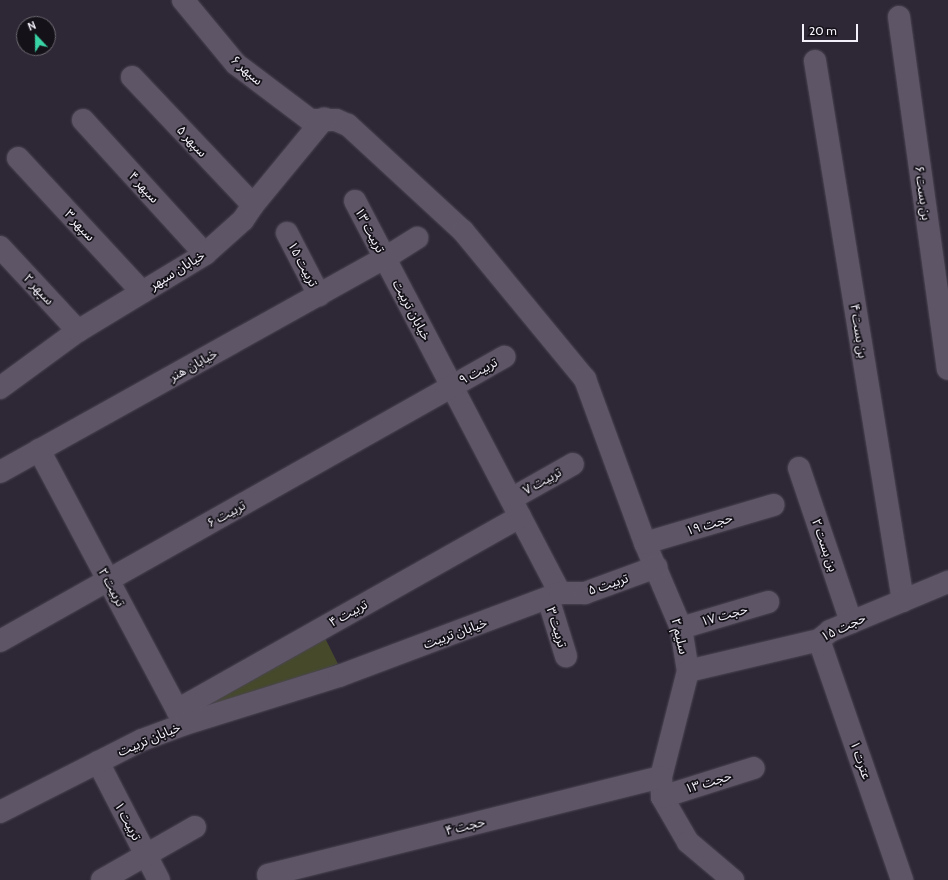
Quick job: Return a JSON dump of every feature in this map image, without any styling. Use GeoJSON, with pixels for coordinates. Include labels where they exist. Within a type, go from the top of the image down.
{"type":"FeatureCollection","features":[{"type":"Feature","properties":{"kind":"street","name":"سپهر ۶"},"geometry":{"type":"LineString","coordinates":[[183,0],[236,64],[310,120],[336,120],[348,126],[463,231],[585,379]]}},
{"type":"Feature","properties":{"kind":"street","name":"بن بست ۶"},"geometry":{"type":"LineString","coordinates":[[899,17],[948,369]]}},
{"type":"Feature","properties":{"kind":"street","name":"بن بست ۴"},"geometry":{"type":"LineString","coordinates":[[815,61],[903,601]]}},
{"type":"Feature","properties":{"kind":"street","name":"سپهر ۵"},"geometry":{"type":"LineString","coordinates":[[132,77],[253,205]]}},
{"type":"Feature","properties":{"kind":"street","name":"خیابان سپهر"},"geometry":{"type":"LineString","coordinates":[[0,388],[78,331],[205,254],[243,220],[253,205],[324,119]]}},
{"type":"Feature","properties":{"kind":"street","name":"سپهر ۴"},"geometry":{"type":"LineString","coordinates":[[83,120],[205,254]]}},
{"type":"Feature","properties":{"kind":"street","name":"سپهر ۳"},"geometry":{"type":"LineString","coordinates":[[18,158],[142,292]]}},
{"type":"Feature","properties":{"kind":"street","name":"تربیت ۱۳"},"geometry":{"type":"LineString","coordinates":[[355,201],[385,258]]}},
{"type":"Feature","properties":{"kind":"street","name":"تربیت ۱۵"},"geometry":{"type":"LineString","coordinates":[[287,233],[319,295]]}},
{"type":"Feature","properties":{"kind":"street","name":"خیابان هنر"},"geometry":{"type":"LineString","coordinates":[[0,472],[385,258],[417,238]]}},
{"type":"Feature","properties":{"kind":"street","name":"سپهر ۲"},"geometry":{"type":"LineString","coordinates":[[0,247],[78,331]]}},
{"type":"Feature","properties":{"kind":"street","name":"خیابان تربیت"},"geometry":{"type":"LineString","coordinates":[[0,812],[142,740],[181,717],[339,676],[554,595],[515,508],[385,258]]}},
{"type":"Feature","properties":{"kind":"street","name":"تربیت ۹"},"geometry":{"type":"LineString","coordinates":[[452,386],[504,357]]}},
{"type":"Feature","properties":{"kind":"street","name":"سلیم ۲"},"geometry":{"type":"LineString","coordinates":[[585,379],[645,543],[681,628],[688,671],[662,787]]}},
{"type":"Feature","properties":{"kind":"street","name":"تربیت ۶"},"geometry":{"type":"LineString","coordinates":[[0,641],[452,386]]}},
{"type":"Feature","properties":{"kind":"street","name":"تربیت ۲"},"geometry":{"type":"LineString","coordinates":[[39,450],[181,717]]}},
{"type":"Feature","properties":{"kind":"street","name":"تربیت ۷"},"geometry":{"type":"LineString","coordinates":[[515,508],[573,464]]}},
{"type":"Feature","properties":{"kind":"street","name":"بن بست ۲"},"geometry":{"type":"LineString","coordinates":[[798,468],[851,622]]}},
{"type":"Feature","properties":{"kind":"street","name":"حجت ۱۹"},"geometry":{"type":"LineString","coordinates":[[645,543],[773,505]]}},
{"type":"Feature","properties":{"kind":"street","name":"تربیت ۴"},"geometry":{"type":"LineString","coordinates":[[181,717],[515,508]]}},
{"type":"Feature","properties":{"kind":"street","name":"تربیت ۵"},"geometry":{"type":"LineString","coordinates":[[554,595],[586,592],[656,567]]}},
{"type":"Feature","properties":{"kind":"street","name":"حجت ۱۵"},"geometry":{"type":"LineString","coordinates":[[688,671],[819,640],[830,631],[851,622],[903,601],[946,587]]}},
{"type":"Feature","properties":{"kind":"street","name":"تربیت ۳"},"geometry":{"type":"LineString","coordinates":[[554,595],[566,656]]}},
{"type":"Feature","properties":{"kind":"street","name":"حجت ۱۷"},"geometry":{"type":"LineString","coordinates":[[681,628],[768,602]]}},
{"type":"Feature","properties":{"kind":"street","name":"عترت ۱"},"geometry":{"type":"LineString","coordinates":[[819,640],[902,880]]}},
{"type":"Feature","properties":{"kind":"street","name":"تربیت ۱"},"geometry":{"type":"LineString","coordinates":[[98,762],[159,880]]}},
{"type":"Feature","properties":{"kind":"street","name":"حجت ۱۳"},"geometry":{"type":"LineString","coordinates":[[662,787],[754,768]]}},
{"type":"Feature","properties":{"kind":"street","name":"حجت ۴"},"geometry":{"type":"LineString","coordinates":[[268,875],[662,787]]}},
{"type":"Feature","properties":{"kind":"street"},"geometry":{"type":"LineString","coordinates":[[662,787],[688,842],[732,880]]}},
{"type":"Feature","properties":{"kind":"street"},"geometry":{"type":"LineString","coordinates":[[102,880],[195,827]]}},
{"type":"Feature","properties":{"kind":"green space"},"geometry":{"type":"Polygon","coordinates":[[[324,636],[338,664],[211,708],[208,702],[324,636]]]}}]}
